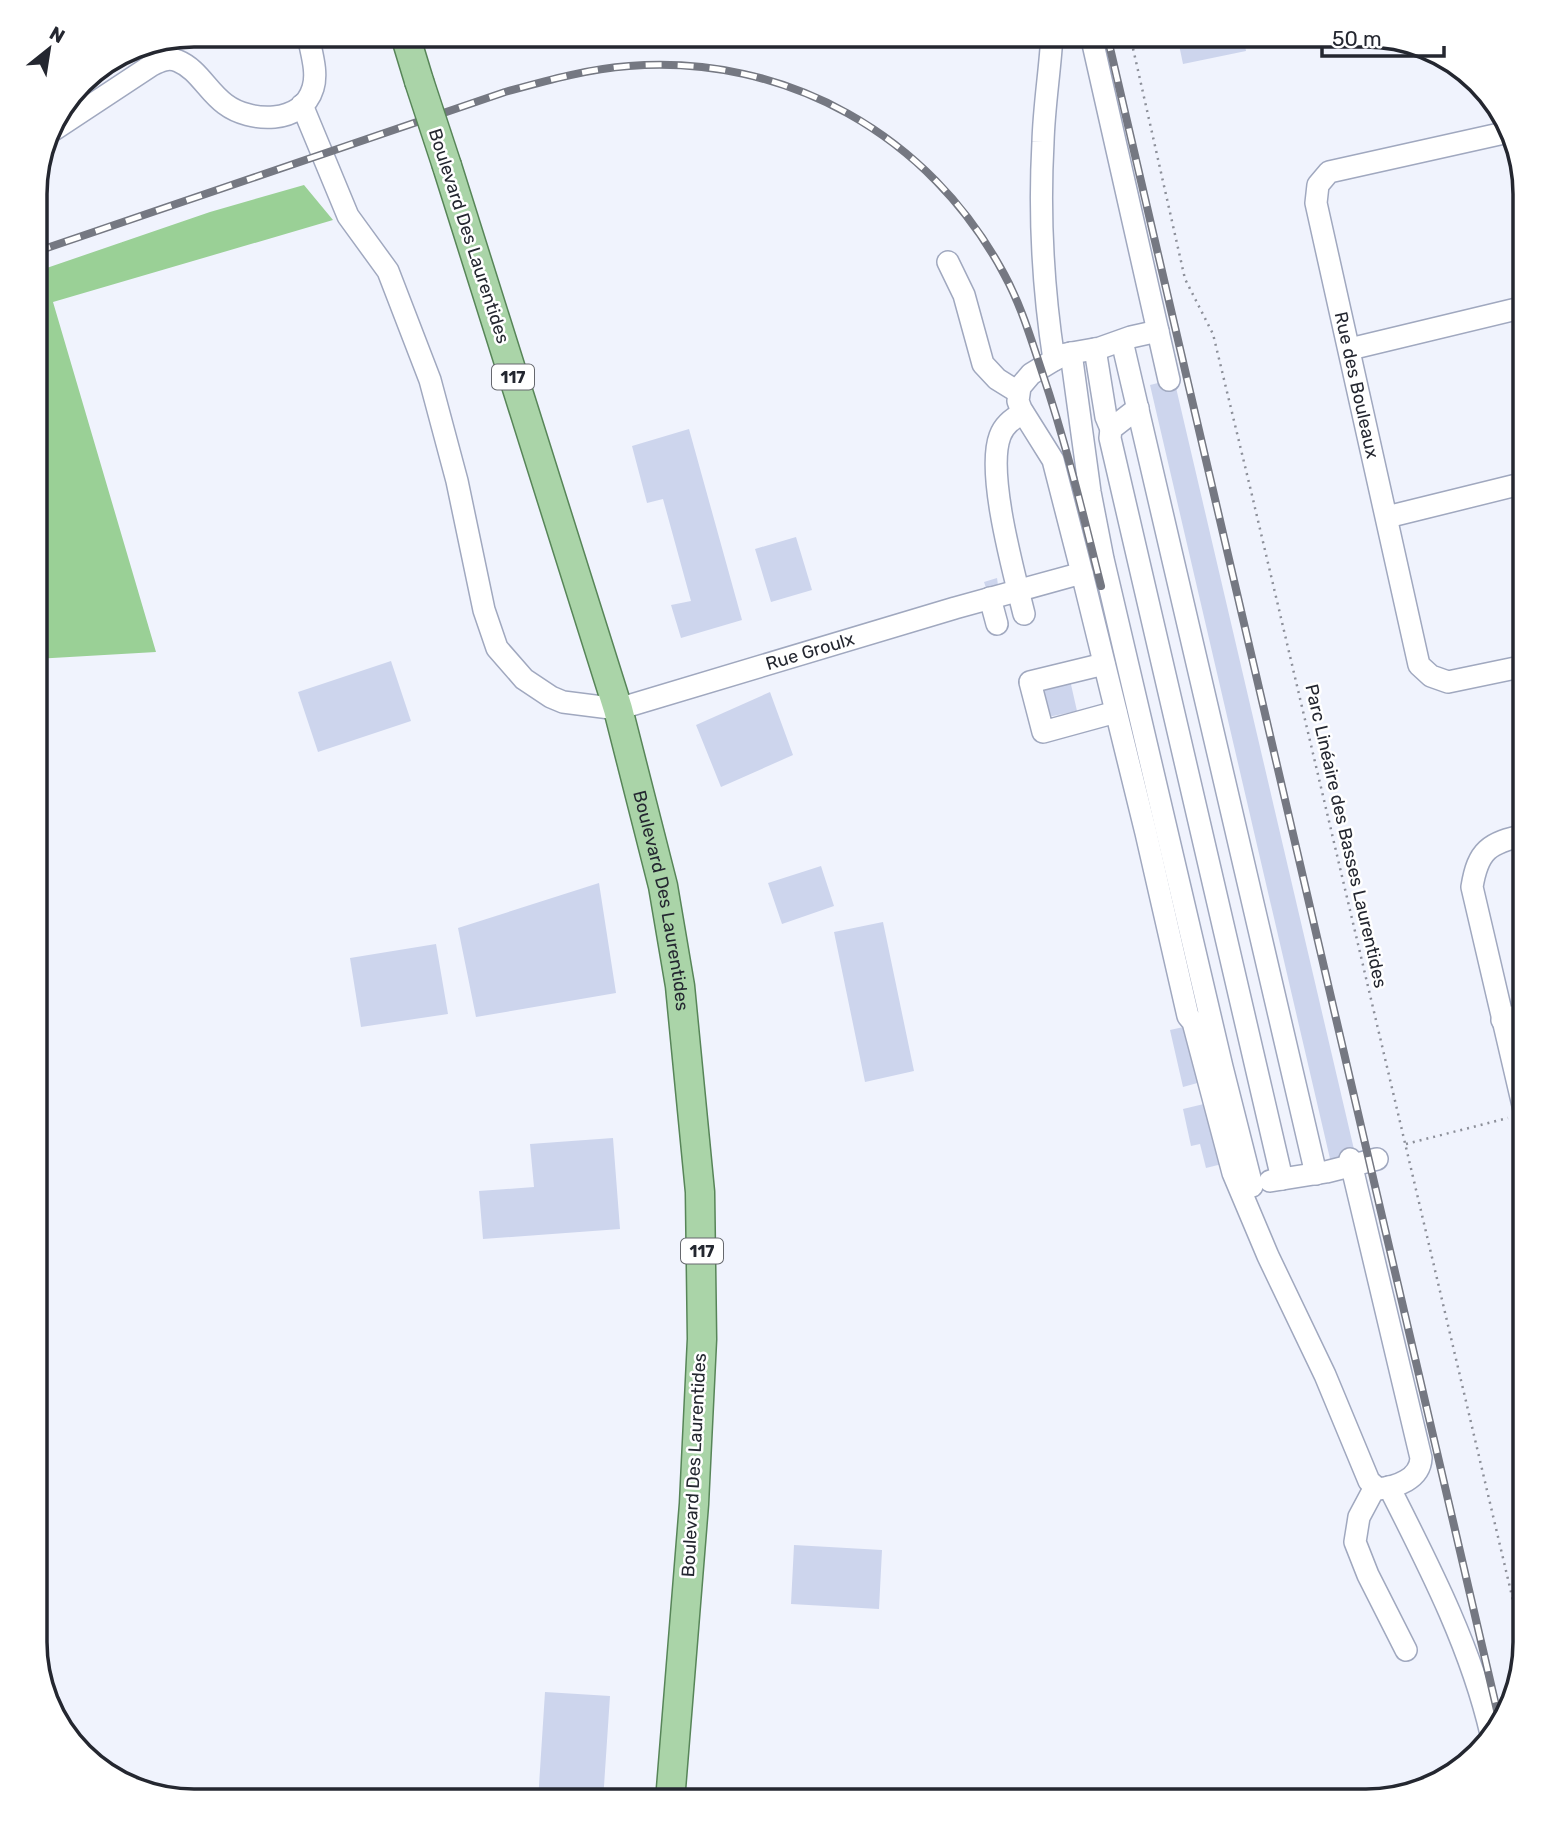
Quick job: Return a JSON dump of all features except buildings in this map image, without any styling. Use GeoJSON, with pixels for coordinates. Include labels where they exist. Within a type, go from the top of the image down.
{"type":"FeatureCollection","features":[{"type":"Feature","properties":{"kind":"main road","name":"Boulevard Des Laurentides"},"geometry":{"type":"LineString","coordinates":[[409,47],[618,709],[645,808],[674,946],[685,1018],[700,1192],[702,1296],[694,1504],[671,1789]]}},
{"type":"Feature","properties":{"kind":"street"},"geometry":{"type":"LineString","coordinates":[[66,122],[152,65],[167,59],[173,59],[188,67],[223,103],[246,115],[283,116],[302,104],[311,94],[315,73],[310,47]]}},
{"type":"Feature","properties":{"kind":"street"},"geometry":{"type":"LineString","coordinates":[[1051,48],[1043,141],[1042,219],[1046,299],[1062,356],[1103,559],[1222,1067],[1246,1188]]}},
{"type":"Feature","properties":{"kind":"street"},"geometry":{"type":"LineString","coordinates":[[1094,48],[1169,380]]}},
{"type":"Feature","properties":{"kind":"street"},"geometry":{"type":"LineString","coordinates":[[302,104],[348,216],[388,271],[430,380],[457,481],[484,610],[498,648],[524,679],[551,697],[563,702],[618,709]]}},
{"type":"Feature","properties":{"kind":"street","name":"Rue des Bouleaux"},"geometry":{"type":"LineString","coordinates":[[1500,134],[1329,172],[1318,185],[1316,203],[1419,665],[1431,677],[1448,682],[1513,668]]}},
{"type":"Feature","properties":{"kind":"street"},"geometry":{"type":"LineString","coordinates":[[948,262],[964,295],[983,364],[1021,402],[1053,460],[1188,1016],[1193,1022],[1212,1102],[1246,1188],[1268,1256],[1325,1375],[1369,1481],[1382,1487],[1428,1567],[1477,1682],[1488,1724]]}},
{"type":"Feature","properties":{"kind":"street"},"geometry":{"type":"LineString","coordinates":[[1350,349],[1513,310]]}},
{"type":"Feature","properties":{"kind":"street"},"geometry":{"type":"LineString","coordinates":[[998,624],[1004,594],[1004,530],[997,455],[999,437],[1021,402],[1031,374],[1062,356],[1158,331]]}},
{"type":"Feature","properties":{"kind":"street"},"geometry":{"type":"LineString","coordinates":[[1122,341],[1316,1174]]}},
{"type":"Feature","properties":{"kind":"street"},"geometry":{"type":"LineString","coordinates":[[1095,349],[1106,417],[1111,429],[1110,438],[1282,1180]]}},
{"type":"Feature","properties":{"kind":"street"},"geometry":{"type":"LineString","coordinates":[[1111,429],[1138,408]]}},
{"type":"Feature","properties":{"kind":"street"},"geometry":{"type":"LineString","coordinates":[[1387,517],[1513,487]]}},
{"type":"Feature","properties":{"kind":"street","name":"Rue Groulx"},"geometry":{"type":"LineString","coordinates":[[618,709],[1082,573]]}},
{"type":"Feature","properties":{"kind":"street"},"geometry":{"type":"LineString","coordinates":[[1004,594],[1024,614]]}},
{"type":"Feature","properties":{"kind":"street"},"geometry":{"type":"LineString","coordinates":[[1104,663],[1030,682],[1043,732],[1116,712]]}},
{"type":"Feature","properties":{"kind":"street"},"geometry":{"type":"LineString","coordinates":[[1513,838],[1499,841],[1484,852],[1475,868],[1472,887],[1513,1081]]}},
{"type":"Feature","properties":{"kind":"street"},"geometry":{"type":"LineString","coordinates":[[1502,1020],[1513,1017]]}},
{"type":"Feature","properties":{"kind":"street"},"geometry":{"type":"LineString","coordinates":[[1246,1188],[1316,1174],[1350,1162],[1377,1159]]}},
{"type":"Feature","properties":{"kind":"street"},"geometry":{"type":"LineString","coordinates":[[1350,1162],[1421,1458],[1421,1466],[1414,1476],[1382,1487],[1359,1517],[1355,1542],[1368,1575],[1406,1650]]}},
{"type":"Feature","properties":{"kind":"path","name":"Parc Linéaire des Basses Laurentides"},"geometry":{"type":"LineString","coordinates":[[1133,48],[1185,279],[1210,326],[1216,345],[1513,1601]]}},
{"type":"Feature","properties":{"kind":"path"},"geometry":{"type":"LineString","coordinates":[[1405,1144],[1513,1117]]}},
{"type":"Feature","properties":{"kind":"green space"},"geometry":{"type":"Polygon","coordinates":[[[304,185],[333,220],[53,302],[156,652],[48,658],[48,268],[210,212],[304,185]]]}},
{"type":"Feature","properties":{"kind":"railway"},"geometry":{"type":"LineString","coordinates":[[1110,48],[1497,1709]]}},
{"type":"Feature","properties":{"kind":"railway"},"geometry":{"type":"LineString","coordinates":[[48,248],[505,92],[582,73],[629,66],[687,66],[743,74],[797,90],[848,113],[894,144],[936,181],[973,225],[1004,274],[1016,298],[1051,399],[1101,586]]}}]}
